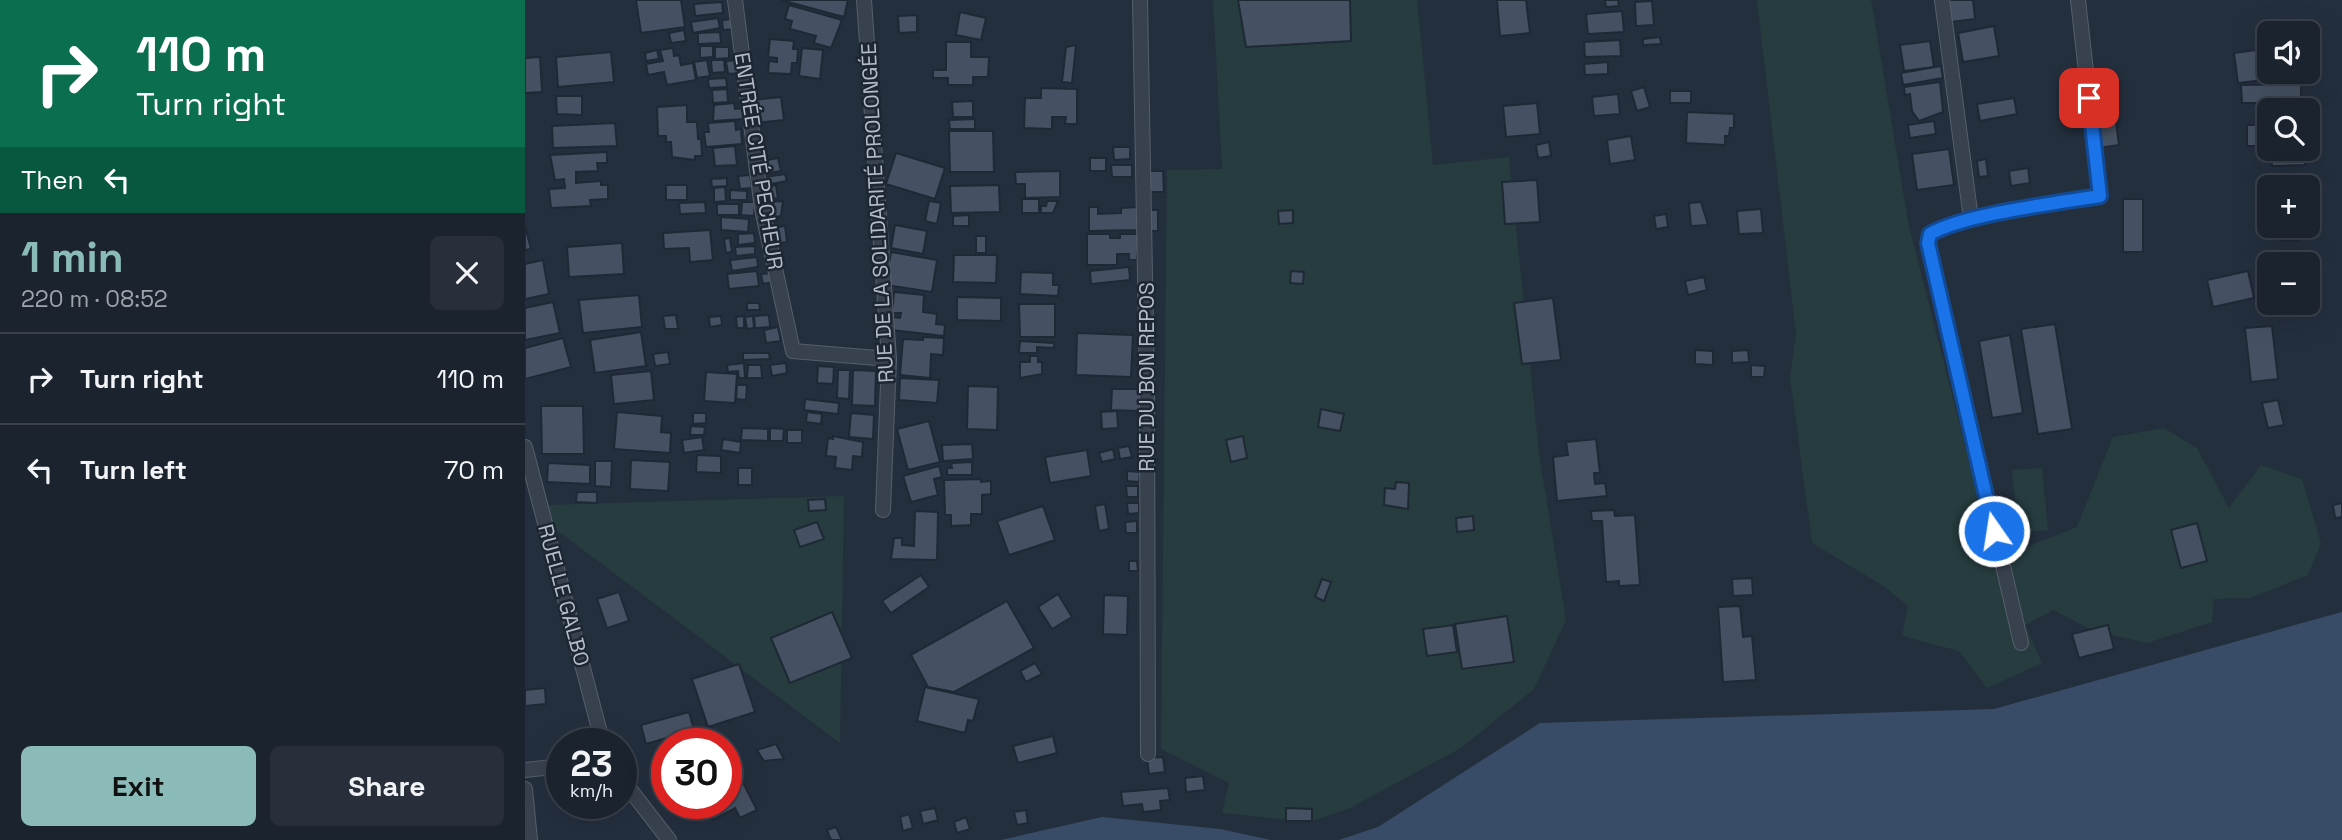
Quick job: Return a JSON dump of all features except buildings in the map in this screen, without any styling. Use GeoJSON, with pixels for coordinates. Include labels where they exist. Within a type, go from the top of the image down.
{"type":"FeatureCollection","features":[{"type":"Feature","properties":{"kind":"street","name":"ENTRÉE CITÉ PECHEUR"},"geometry":{"type":"LineString","coordinates":[[735,0],[762,209],[793,351],[889,359]]}},
{"type":"Feature","properties":{"kind":"street","name":"RUE DE LA SOLIDARITÉ PROLONGÉE"},"geometry":{"type":"LineString","coordinates":[[864,0],[889,359],[883,510]]}},
{"type":"Feature","properties":{"kind":"street","name":"RUE DU BON REPOS"},"geometry":{"type":"LineString","coordinates":[[1140,0],[1147,385],[1148,754]]}},
{"type":"Feature","properties":{"kind":"street"},"geometry":{"type":"LineString","coordinates":[[1942,0],[1971,219]]}},
{"type":"Feature","properties":{"kind":"street"},"geometry":{"type":"LineString","coordinates":[[2021,643],[1928,243],[1930,234],[1937,230],[1971,219],[2100,196],[2078,0]]}},
{"type":"Feature","properties":{"kind":"street","name":"RUELLE GALBO"},"geometry":{"type":"LineString","coordinates":[[525,447],[599,728]]}},
{"type":"Feature","properties":{"kind":"street"},"geometry":{"type":"LineString","coordinates":[[525,770],[546,768]]}},
{"type":"Feature","properties":{"kind":"street"},"geometry":{"type":"LineString","coordinates":[[525,789],[530,840]]}},
{"type":"Feature","properties":{"kind":"street"},"geometry":{"type":"LineString","coordinates":[[637,799],[669,840]]}},
{"type":"Feature","properties":{"kind":"green space"},"geometry":{"type":"Polygon","coordinates":[[[1213,0],[1417,0],[1433,165],[1509,157],[1539,454],[1566,620],[1534,689],[1461,748],[1350,808],[1310,822],[1222,813],[1229,783],[1161,749],[1167,170],[1222,169],[1213,0]]]}},
{"type":"Feature","properties":{"kind":"green space"},"geometry":{"type":"Polygon","coordinates":[[[1757,0],[1871,0],[1908,222],[1994,560],[2077,527],[2113,437],[2164,428],[2197,448],[2229,508],[2261,465],[2302,479],[2321,543],[2308,575],[2250,598],[2214,599],[2212,622],[2147,643],[2094,631],[2053,610],[2025,625],[2042,663],[1987,688],[1959,651],[1902,636],[1908,606],[1885,587],[1812,543],[1790,377],[1796,334],[1757,0]]]}},
{"type":"Feature","properties":{"kind":"green space"},"geometry":{"type":"Polygon","coordinates":[[[2042,468],[2048,530],[2018,533],[2012,470],[2042,468]]]}},
{"type":"Feature","properties":{"kind":"green space"},"geometry":{"type":"Polygon","coordinates":[[[844,496],[840,743],[554,528],[545,505],[844,496]]]}},
{"type":"Feature","properties":{"kind":"water"},"geometry":{"type":"Polygon","coordinates":[[[2342,612],[2342,840],[1339,840],[1378,827],[1540,723],[1994,709],[2342,612]]]}},
{"type":"Feature","properties":{"kind":"water"},"geometry":{"type":"Polygon","coordinates":[[[1102,817],[1220,829],[1271,840],[1001,840],[1102,817]]]}},
{"type":"Feature","properties":{"kind":"route"},"geometry":{"type":"LineString","coordinates":[[1994,531],[1928,243],[1930,234],[1937,230],[1971,219],[2100,196],[2089,98]]}}]}
